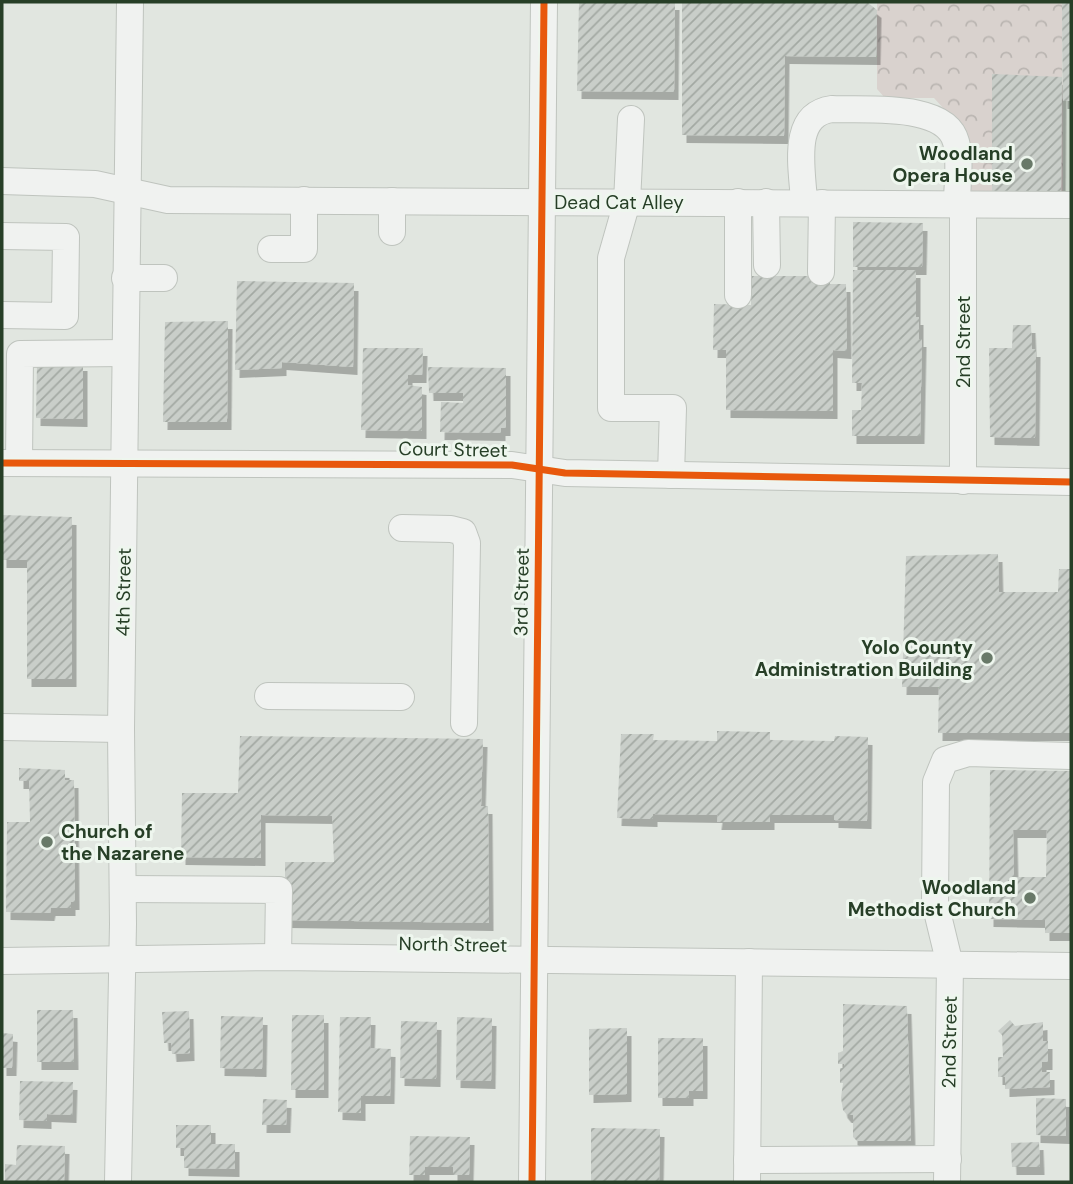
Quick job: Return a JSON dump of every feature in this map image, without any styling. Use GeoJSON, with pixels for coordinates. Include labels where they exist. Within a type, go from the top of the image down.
{"type":"FeatureCollection","features":[{"type":"Feature","properties":{"kind":"street","name":"4th Street"},"geometry":{"type":"LineString","coordinates":[[118,1182],[123,889],[121,729],[125,278],[130,2]]}},
{"type":"Feature","properties":{"kind":"street","name":"3rd Street"},"geometry":{"type":"LineString","coordinates":[[532,1182],[544,2]]}},
{"type":"Feature","properties":{"kind":"street","name":"2nd Street"},"geometry":{"type":"LineString","coordinates":[[813,202],[802,139],[810,118],[819,111],[924,114],[945,123],[956,141],[960,203],[963,481]]}},
{"type":"Feature","properties":{"kind":"street"},"geometry":{"type":"LineString","coordinates":[[631,119],[628,202],[611,258],[611,408],[674,408],[671,475]]}},
{"type":"Feature","properties":{"kind":"street","name":"Dead Cat Alley"},"geometry":{"type":"LineString","coordinates":[[2,181],[94,184],[168,200],[392,201],[466,211],[542,201],[1071,205]]}},
{"type":"Feature","properties":{"kind":"street"},"geometry":{"type":"LineString","coordinates":[[271,249],[304,249],[304,200]]}},
{"type":"Feature","properties":{"kind":"street"},"geometry":{"type":"LineString","coordinates":[[392,201],[392,232]]}},
{"type":"Feature","properties":{"kind":"street"},"geometry":{"type":"LineString","coordinates":[[738,202],[738,295]]}},
{"type":"Feature","properties":{"kind":"street"},"geometry":{"type":"LineString","coordinates":[[766,202],[768,265]]}},
{"type":"Feature","properties":{"kind":"street"},"geometry":{"type":"LineString","coordinates":[[813,202],[821,272]]}},
{"type":"Feature","properties":{"kind":"street"},"geometry":{"type":"LineString","coordinates":[[2,236],[66,237],[65,316],[2,315]]}},
{"type":"Feature","properties":{"kind":"street"},"geometry":{"type":"LineString","coordinates":[[125,278],[164,278]]}},
{"type":"Feature","properties":{"kind":"street"},"geometry":{"type":"LineString","coordinates":[[10,463],[20,354],[125,353]]}},
{"type":"Feature","properties":{"kind":"street","name":"Court Street"},"geometry":{"type":"LineString","coordinates":[[10,463],[512,465],[565,473],[1071,482]]}},
{"type":"Feature","properties":{"kind":"street"},"geometry":{"type":"LineString","coordinates":[[402,528],[451,529],[463,532],[467,543],[464,723]]}},
{"type":"Feature","properties":{"kind":"street"},"geometry":{"type":"LineString","coordinates":[[268,696],[401,697]]}},
{"type":"Feature","properties":{"kind":"street"},"geometry":{"type":"LineString","coordinates":[[2,727],[121,729]]}},
{"type":"Feature","properties":{"kind":"street","name":"2nd Street"},"geometry":{"type":"LineString","coordinates":[[947,1170],[950,965],[935,903],[936,782],[945,760],[968,753],[1071,756]]}},
{"type":"Feature","properties":{"kind":"street"},"geometry":{"type":"LineString","coordinates":[[123,889],[279,890],[278,957]]}},
{"type":"Feature","properties":{"kind":"street","name":"North Street"},"geometry":{"type":"LineString","coordinates":[[2,961],[278,957],[1071,966]]}},
{"type":"Feature","properties":{"kind":"street"},"geometry":{"type":"LineString","coordinates":[[749,962],[747,1171],[947,1170]]}},
{"type":"Feature","properties":{"kind":"shaded area"},"geometry":{"type":"Polygon","coordinates":[[[1062,2],[1071,2],[1071,198],[1063,198],[1062,2]]]}},
{"type":"Feature","properties":{"kind":"green space"},"geometry":{"type":"Polygon","coordinates":[[[877,2],[1062,2],[1063,196],[977,194],[966,187],[965,132],[934,98],[885,98],[877,89],[877,2]]]}},
{"type":"Feature","properties":{"kind":"building"},"geometry":{"type":"Polygon","coordinates":[[[579,2],[675,2],[674,92],[577,91],[579,2]]]}},
{"type":"Feature","properties":{"kind":"building"},"geometry":{"type":"Polygon","coordinates":[[[682,2],[867,2],[877,10],[876,57],[785,56],[784,136],[682,135],[682,2]]]}},
{"type":"Feature","properties":{"kind":"building"},"geometry":{"type":"Polygon","coordinates":[[[1062,2],[1071,2],[1071,101],[1063,101],[1062,2]]]}},
{"type":"Feature","properties":{"kind":"building","name":"Woodland Opera House"},"geometry":{"type":"Polygon","coordinates":[[[992,74],[1062,77],[1061,196],[992,195],[992,74]]]}},
{"type":"Feature","properties":{"kind":"building"},"geometry":{"type":"Polygon","coordinates":[[[853,222],[923,223],[922,267],[853,267],[853,222]]]}},
{"type":"Feature","properties":{"kind":"building"},"geometry":{"type":"Polygon","coordinates":[[[853,270],[916,270],[916,317],[919,317],[919,339],[922,339],[920,436],[852,436],[852,410],[861,410],[862,383],[852,383],[853,270]]]}},
{"type":"Feature","properties":{"kind":"building"},"geometry":{"type":"Polygon","coordinates":[[[751,276],[830,276],[830,284],[846,284],[847,351],[833,350],[833,411],[726,410],[726,350],[713,350],[714,304],[751,305],[751,276]]]}},
{"type":"Feature","properties":{"kind":"building"},"geometry":{"type":"Polygon","coordinates":[[[237,281],[354,283],[353,367],[282,362],[282,368],[235,370],[237,281]]]}},
{"type":"Feature","properties":{"kind":"building"},"geometry":{"type":"Polygon","coordinates":[[[228,321],[227,422],[163,422],[165,322],[228,321]]]}},
{"type":"Feature","properties":{"kind":"building"},"geometry":{"type":"Polygon","coordinates":[[[1013,325],[1031,325],[1032,349],[1036,349],[1035,438],[990,437],[989,348],[1012,348],[1013,325]]]}},
{"type":"Feature","properties":{"kind":"building"},"geometry":{"type":"Polygon","coordinates":[[[363,348],[423,348],[422,375],[408,375],[408,385],[422,387],[422,431],[361,430],[363,348]]]}},
{"type":"Feature","properties":{"kind":"building"},"geometry":{"type":"Polygon","coordinates":[[[37,363],[83,363],[83,419],[36,418],[37,363]]]}},
{"type":"Feature","properties":{"kind":"building"},"geometry":{"type":"Polygon","coordinates":[[[428,367],[506,368],[506,428],[501,428],[501,433],[440,432],[441,402],[463,403],[463,393],[429,393],[428,367]]]}},
{"type":"Feature","properties":{"kind":"building"},"geometry":{"type":"Polygon","coordinates":[[[2,515],[72,517],[72,679],[27,679],[27,560],[2,560],[2,515]]]}},
{"type":"Feature","properties":{"kind":"building","name":"Yolo County Administration Building"},"geometry":{"type":"Polygon","coordinates":[[[998,554],[999,592],[1058,592],[1059,569],[1071,569],[1071,733],[938,733],[939,687],[902,687],[906,556],[998,554]]]}},
{"type":"Feature","properties":{"kind":"building"},"geometry":{"type":"Polygon","coordinates":[[[717,731],[770,732],[770,740],[834,741],[835,736],[868,737],[867,821],[834,820],[834,815],[770,815],[770,822],[717,822],[718,815],[653,814],[653,819],[617,818],[621,734],[654,734],[653,740],[717,741],[717,731]]]}},
{"type":"Feature","properties":{"kind":"building"},"geometry":{"type":"Polygon","coordinates":[[[240,736],[483,739],[481,806],[488,806],[489,923],[285,920],[285,862],[334,862],[332,816],[261,815],[261,858],[181,857],[182,793],[238,793],[240,736]]]}},
{"type":"Feature","properties":{"kind":"building"},"geometry":{"type":"Polygon","coordinates":[[[19,768],[65,770],[65,780],[74,780],[75,902],[71,902],[71,908],[51,908],[50,913],[6,912],[7,822],[30,822],[29,781],[19,781],[19,768]]]}},
{"type":"Feature","properties":{"kind":"building"},"geometry":{"type":"Polygon","coordinates":[[[990,770],[1071,771],[1071,933],[1045,933],[1045,920],[989,919],[990,770]],[[1013,830],[1014,877],[1046,877],[1047,830],[1013,830]]]}},
{"type":"Feature","properties":{"kind":"building"},"geometry":{"type":"Polygon","coordinates":[[[843,1004],[907,1006],[911,1141],[857,1141],[853,1137],[853,1115],[847,1115],[843,1110],[841,1098],[843,1083],[840,1083],[840,1068],[844,1068],[844,1064],[838,1064],[838,1053],[843,1051],[843,1004]]]}},
{"type":"Feature","properties":{"kind":"building"},"geometry":{"type":"Polygon","coordinates":[[[37,1010],[73,1010],[74,1062],[37,1062],[37,1010]]]}},
{"type":"Feature","properties":{"kind":"building"},"geometry":{"type":"Polygon","coordinates":[[[189,1011],[190,1053],[172,1054],[171,1043],[164,1043],[162,1012],[189,1011]]]}},
{"type":"Feature","properties":{"kind":"building"},"geometry":{"type":"Polygon","coordinates":[[[292,1015],[324,1015],[324,1090],[291,1090],[292,1015]]]}},
{"type":"Feature","properties":{"kind":"building"},"geometry":{"type":"Polygon","coordinates":[[[221,1016],[263,1017],[262,1069],[220,1068],[221,1016]]]}},
{"type":"Feature","properties":{"kind":"building"},"geometry":{"type":"Polygon","coordinates":[[[340,1017],[371,1017],[370,1048],[391,1049],[390,1096],[361,1096],[361,1113],[338,1112],[340,1017]]]}},
{"type":"Feature","properties":{"kind":"building"},"geometry":{"type":"Polygon","coordinates":[[[457,1017],[492,1018],[491,1081],[456,1080],[457,1017]]]}},
{"type":"Feature","properties":{"kind":"building"},"geometry":{"type":"Polygon","coordinates":[[[1010,1020],[1015,1026],[1043,1022],[1043,1041],[1048,1041],[1048,1062],[1042,1062],[1042,1072],[1050,1072],[1050,1087],[1005,1089],[1005,1077],[998,1077],[998,1057],[1003,1057],[1002,1035],[998,1031],[1010,1020]]]}},
{"type":"Feature","properties":{"kind":"building"},"geometry":{"type":"Polygon","coordinates":[[[401,1021],[437,1022],[436,1079],[400,1078],[401,1021]]]}},
{"type":"Feature","properties":{"kind":"building"},"geometry":{"type":"Polygon","coordinates":[[[627,1028],[627,1094],[589,1095],[589,1029],[627,1028]]]}},
{"type":"Feature","properties":{"kind":"building"},"geometry":{"type":"Polygon","coordinates":[[[2,1033],[13,1034],[12,1068],[2,1068],[2,1033]]]}},
{"type":"Feature","properties":{"kind":"building"},"geometry":{"type":"Polygon","coordinates":[[[658,1038],[703,1038],[703,1091],[689,1091],[689,1098],[658,1098],[658,1038]]]}},
{"type":"Feature","properties":{"kind":"building"},"geometry":{"type":"Polygon","coordinates":[[[20,1081],[73,1082],[72,1115],[47,1114],[47,1121],[19,1120],[20,1081]]]}},
{"type":"Feature","properties":{"kind":"building"},"geometry":{"type":"Polygon","coordinates":[[[1036,1098],[1066,1099],[1066,1136],[1036,1135],[1036,1098]]]}},
{"type":"Feature","properties":{"kind":"building"},"geometry":{"type":"Polygon","coordinates":[[[263,1099],[287,1100],[286,1125],[262,1125],[263,1099]]]}},
{"type":"Feature","properties":{"kind":"building"},"geometry":{"type":"Polygon","coordinates":[[[176,1125],[211,1125],[211,1144],[235,1144],[235,1169],[184,1168],[184,1148],[176,1148],[176,1125]]]}},
{"type":"Feature","properties":{"kind":"building"},"geometry":{"type":"Polygon","coordinates":[[[591,1128],[660,1129],[659,1182],[591,1182],[591,1128]]]}},
{"type":"Feature","properties":{"kind":"building"},"geometry":{"type":"Polygon","coordinates":[[[410,1136],[470,1137],[469,1175],[453,1175],[453,1167],[425,1167],[425,1175],[409,1175],[410,1136]]]}},
{"type":"Feature","properties":{"kind":"building"},"geometry":{"type":"Polygon","coordinates":[[[1039,1142],[1040,1167],[1012,1167],[1011,1143],[1039,1142]]]}},
{"type":"Feature","properties":{"kind":"building"},"geometry":{"type":"Polygon","coordinates":[[[17,1145],[65,1146],[64,1182],[5,1182],[5,1164],[16,1165],[17,1145]]]}},
{"type":"Feature","properties":{"kind":"cycle path"},"geometry":{"type":"LineString","coordinates":[[532,1182],[544,2]]}},
{"type":"Feature","properties":{"kind":"cycle path"},"geometry":{"type":"LineString","coordinates":[[2,463],[512,465],[565,473],[1071,482]]}},
{"type":"Feature","properties":{"kind":"place","name":"Woodland Opera House"},"geometry":{"type":"Point","coordinates":[1027,164]}},
{"type":"Feature","properties":{"kind":"place","name":"Yolo County Administration Building"},"geometry":{"type":"Point","coordinates":[987,658]}},
{"type":"Feature","properties":{"kind":"place","name":"Church of the Nazarene"},"geometry":{"type":"Point","coordinates":[47,842]}},
{"type":"Feature","properties":{"kind":"place","name":"Woodland Methodist Church"},"geometry":{"type":"Point","coordinates":[1030,898]}}]}
